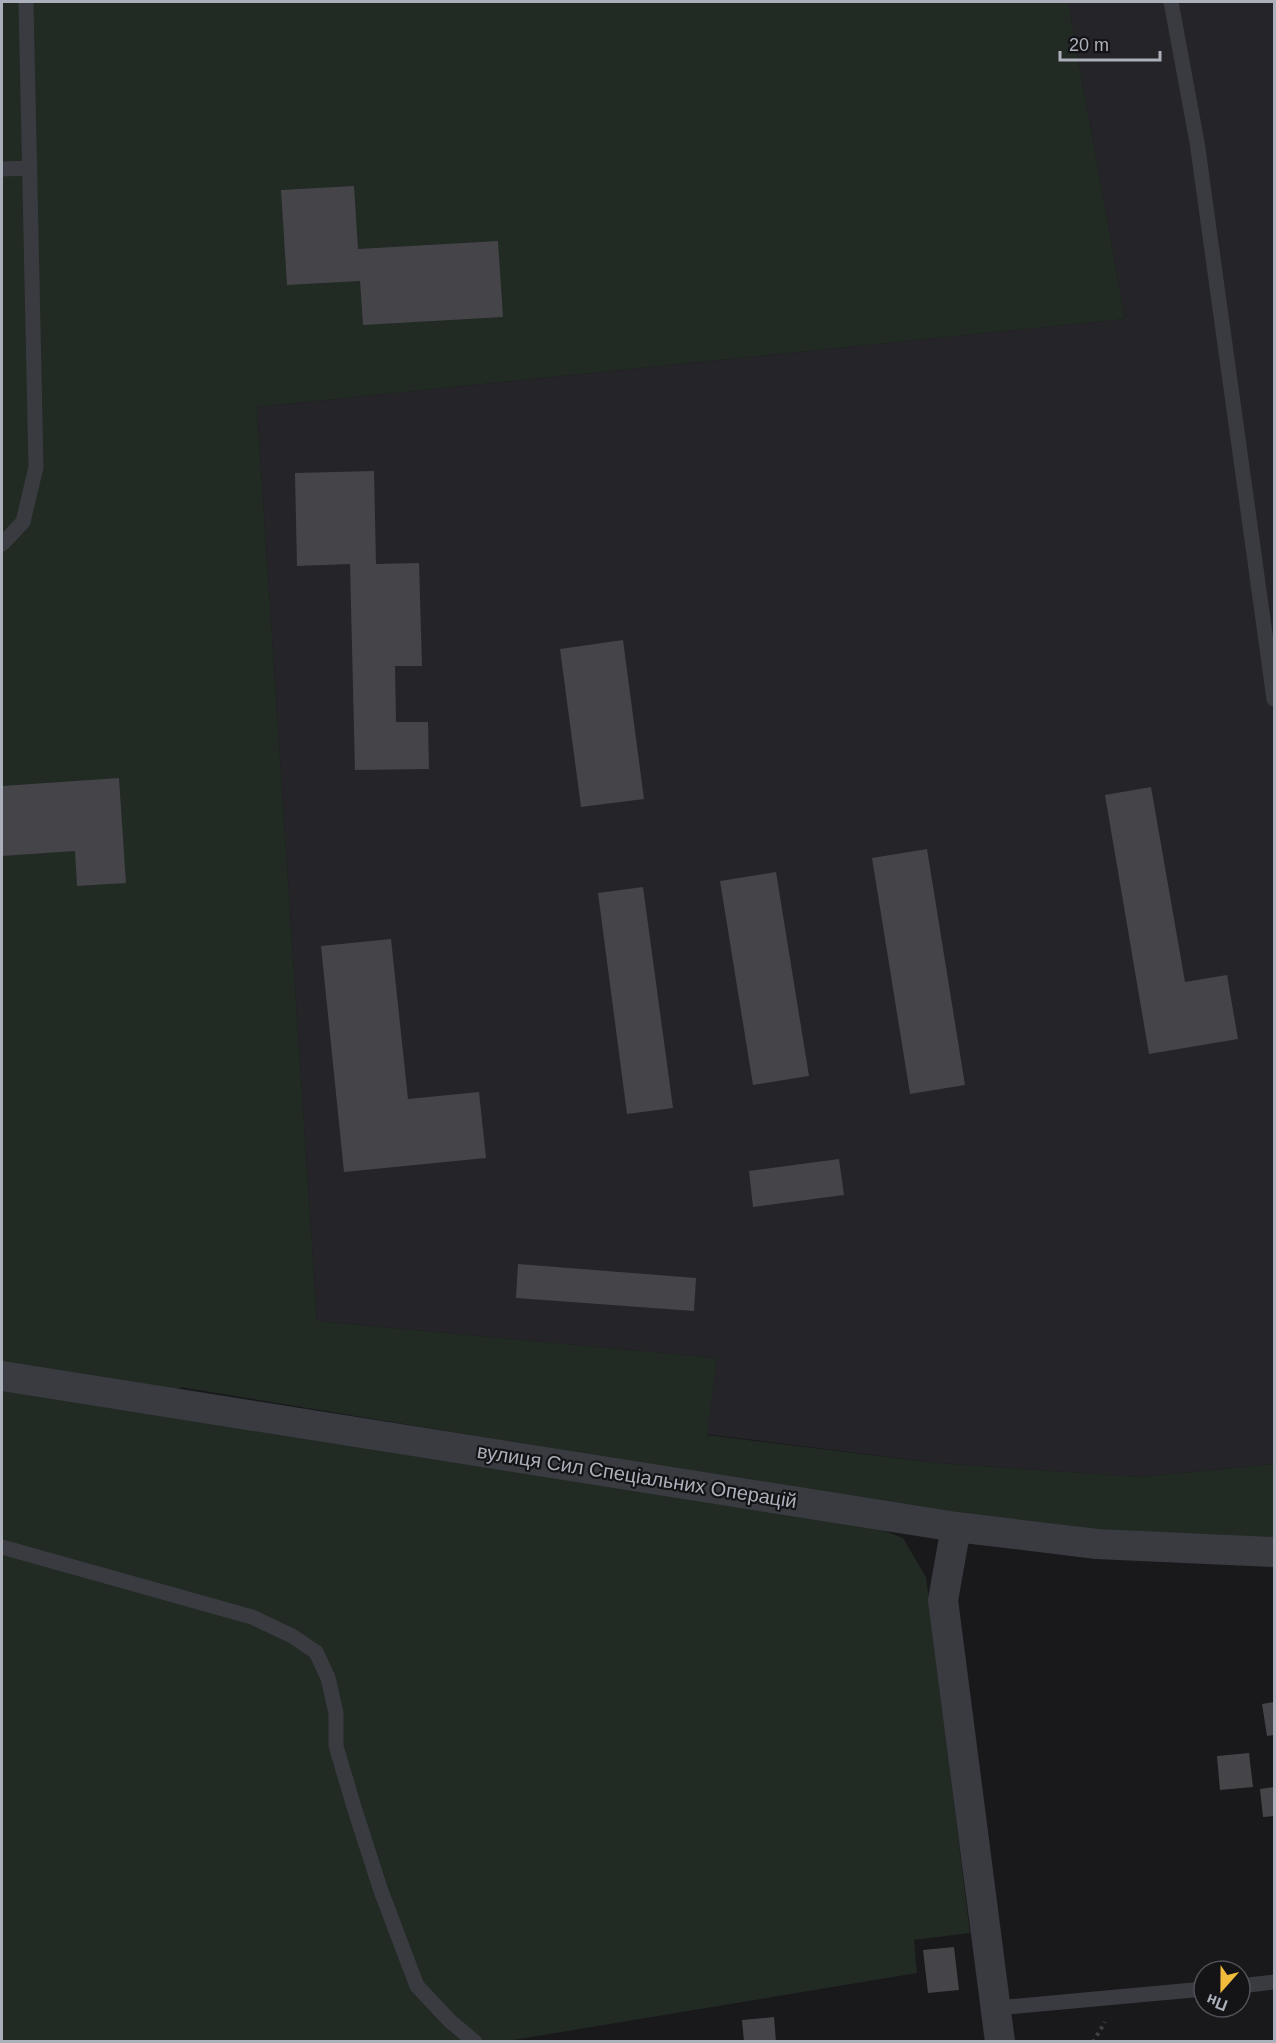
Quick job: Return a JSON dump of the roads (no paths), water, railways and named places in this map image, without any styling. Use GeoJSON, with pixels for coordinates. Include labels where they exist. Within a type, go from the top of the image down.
{"type":"FeatureCollection","features":[{"type":"Feature","properties":{"kind":"street","name":"вулиця Сил Спеціальних Операцій"},"geometry":{"type":"LineString","coordinates":[[2,1376],[956,1527],[1097,1544],[1275,1552]]}},
{"type":"Feature","properties":{"kind":"street"},"geometry":{"type":"LineString","coordinates":[[956,1527],[943,1600],[1000,2042]]}},
{"type":"Feature","properties":{"kind":"lane"},"geometry":{"type":"LineString","coordinates":[[2,544],[23,522],[36,467],[26,2]]}},
{"type":"Feature","properties":{"kind":"lane"},"geometry":{"type":"LineString","coordinates":[[1171,2],[1197,142],[1275,699]]}},
{"type":"Feature","properties":{"kind":"lane"},"geometry":{"type":"LineString","coordinates":[[2,169],[30,168]]}},
{"type":"Feature","properties":{"kind":"lane"},"geometry":{"type":"LineString","coordinates":[[2,1547],[252,1617],[292,1636],[316,1652],[328,1678],[336,1713],[336,1746],[354,1807],[381,1891],[417,1986],[450,2021],[475,2042]]}},
{"type":"Feature","properties":{"kind":"lane"},"geometry":{"type":"LineString","coordinates":[[1252,1985],[1275,1982]]}},
{"type":"Feature","properties":{"kind":"lane"},"geometry":{"type":"LineString","coordinates":[[996,2008],[1192,1990]]}}]}
